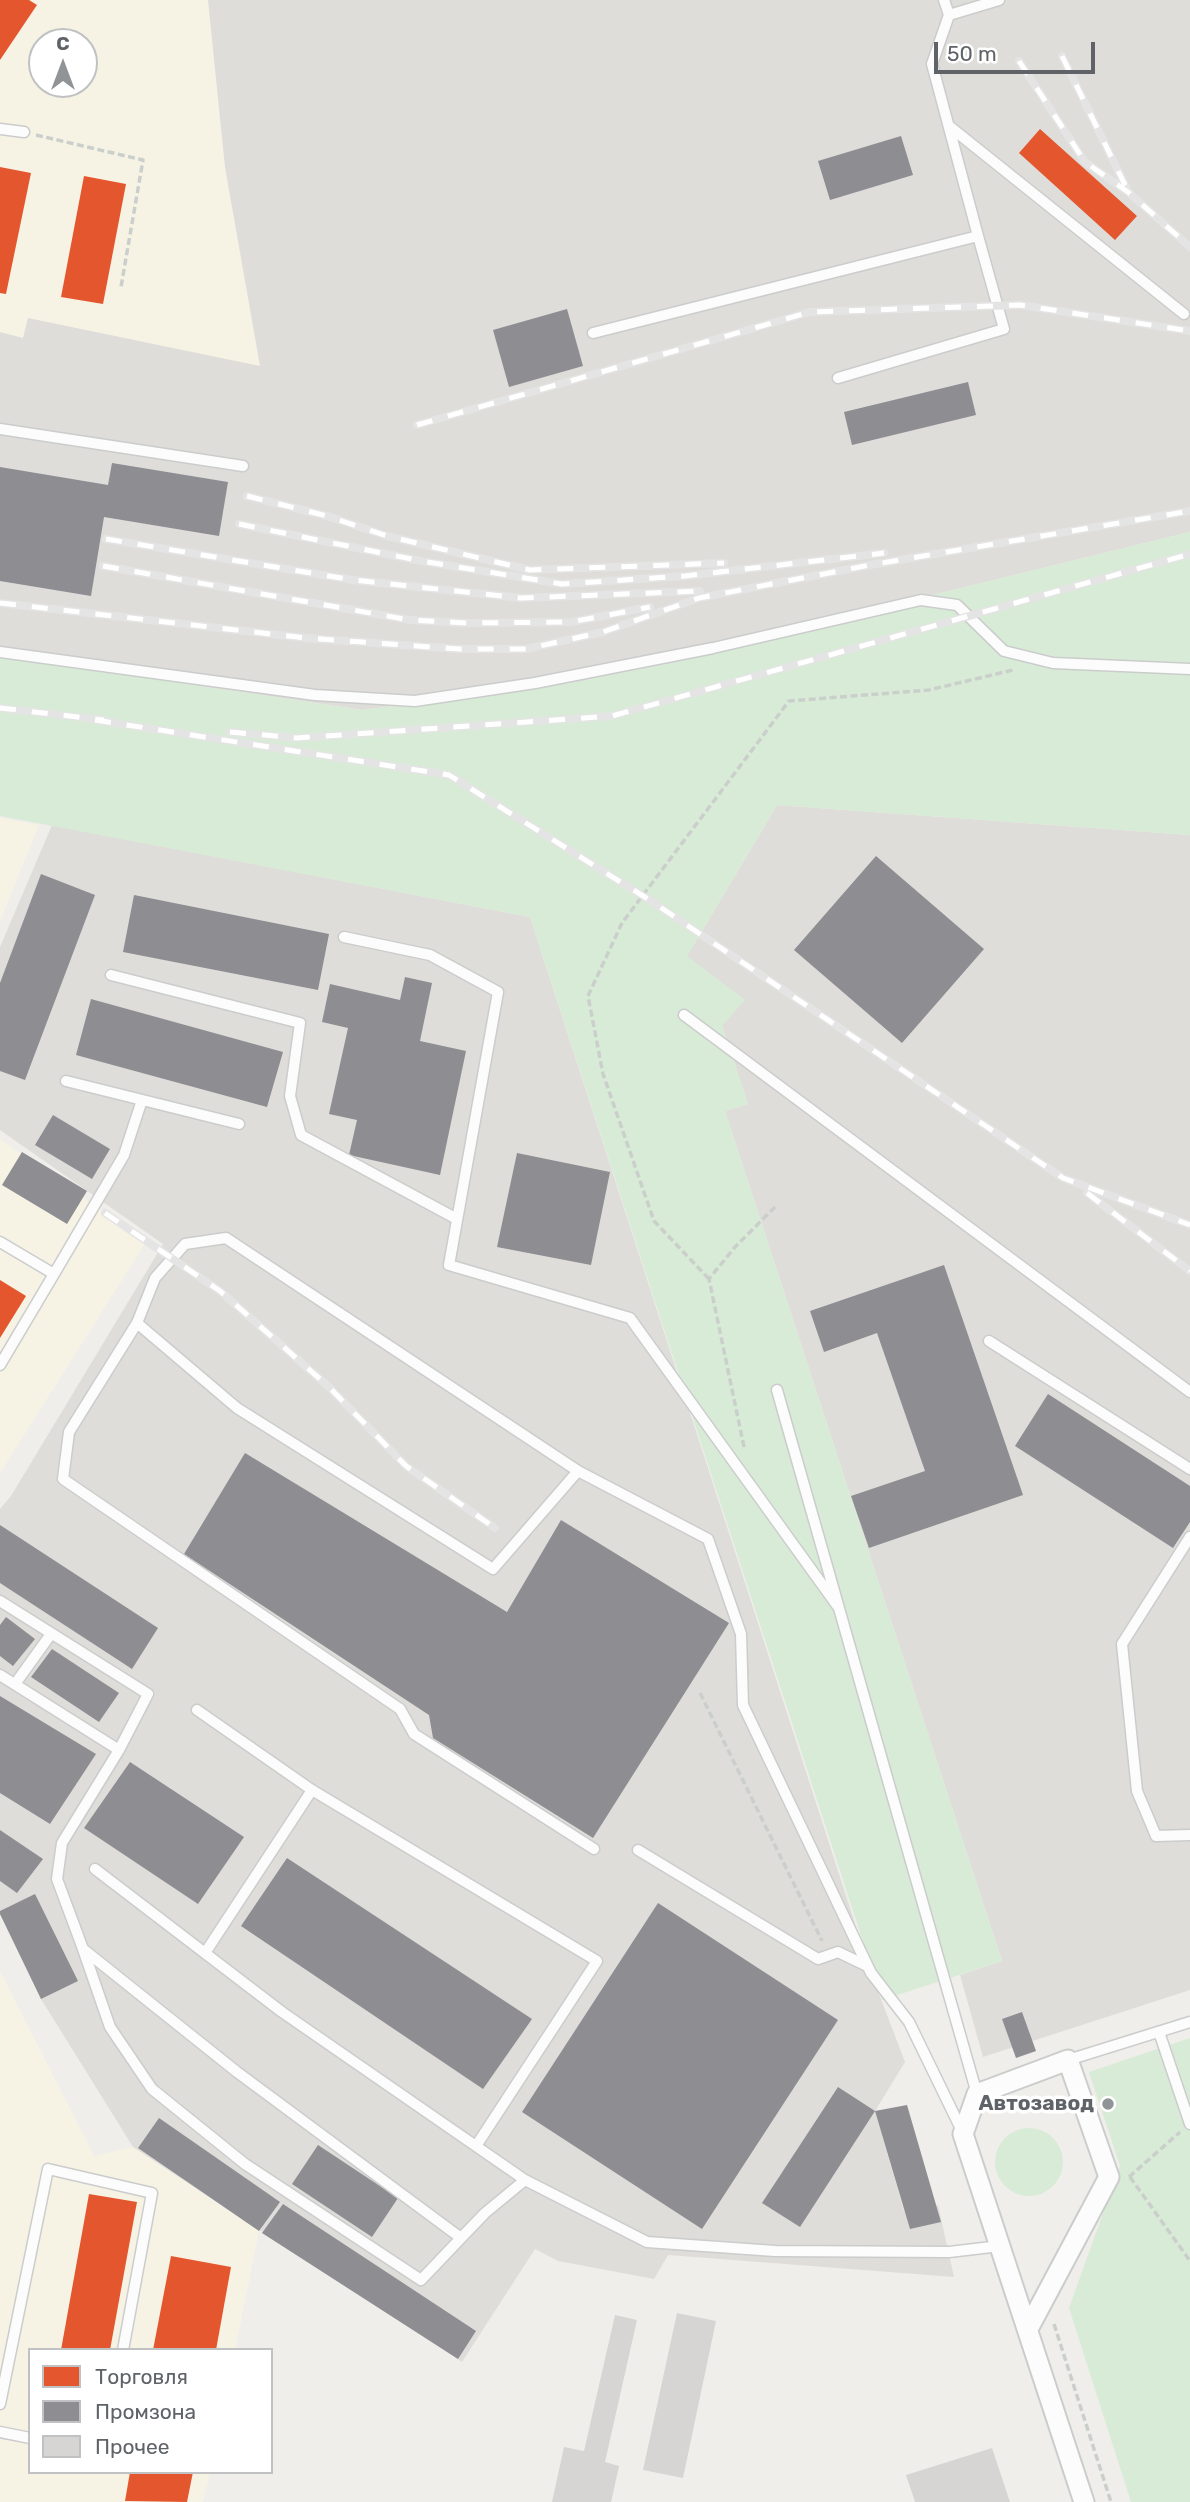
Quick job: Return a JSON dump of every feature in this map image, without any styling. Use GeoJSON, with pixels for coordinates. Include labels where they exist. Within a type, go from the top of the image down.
{"type":"FeatureCollection","features":[{"type":"Feature","properties":{"kind":"street"},"geometry":{"type":"LineString","coordinates":[[1029,2327],[1109,2177],[1069,2060],[977,2094],[963,2134],[1029,2327],[1084,2502]]}},
{"type":"Feature","properties":{"kind":"lane"},"geometry":{"type":"LineString","coordinates":[[838,378],[1004,329],[932,64],[949,15],[944,0]]}},
{"type":"Feature","properties":{"kind":"lane"},"geometry":{"type":"LineString","coordinates":[[949,15],[999,0]]}},
{"type":"Feature","properties":{"kind":"lane"},"geometry":{"type":"LineString","coordinates":[[948,125],[1184,314]]}},
{"type":"Feature","properties":{"kind":"lane"},"geometry":{"type":"LineString","coordinates":[[0,129],[24,132]]}},
{"type":"Feature","properties":{"kind":"lane"},"geometry":{"type":"LineString","coordinates":[[593,333],[978,236]]}},
{"type":"Feature","properties":{"kind":"lane"},"geometry":{"type":"LineString","coordinates":[[0,429],[243,466]]}},
{"type":"Feature","properties":{"kind":"lane"},"geometry":{"type":"LineString","coordinates":[[0,652],[315,695],[415,701],[535,683],[699,651],[921,600],[957,605],[1004,651],[1053,663],[1190,669]]}},
{"type":"Feature","properties":{"kind":"lane"},"geometry":{"type":"LineString","coordinates":[[344,937],[430,955],[498,992],[449,1265],[630,1318],[839,1608]]}},
{"type":"Feature","properties":{"kind":"lane"},"geometry":{"type":"LineString","coordinates":[[111,975],[300,1023],[290,1096],[301,1135],[457,1219]]}},
{"type":"Feature","properties":{"kind":"lane"},"geometry":{"type":"LineString","coordinates":[[684,1015],[1190,1392]]}},
{"type":"Feature","properties":{"kind":"lane"},"geometry":{"type":"LineString","coordinates":[[66,1081],[239,1124]]}},
{"type":"Feature","properties":{"kind":"lane"},"geometry":{"type":"LineString","coordinates":[[0,1365],[124,1154],[142,1100]]}},
{"type":"Feature","properties":{"kind":"lane"},"geometry":{"type":"LineString","coordinates":[[594,1849],[414,1734],[400,1709],[63,1479],[69,1432],[137,1323],[155,1278],[185,1244],[226,1238],[578,1471],[708,1539],[741,1634],[743,1705],[868,1966],[909,2022],[963,2134]]}},
{"type":"Feature","properties":{"kind":"lane"},"geometry":{"type":"LineString","coordinates":[[0,1242],[54,1275]]}},
{"type":"Feature","properties":{"kind":"lane"},"geometry":{"type":"LineString","coordinates":[[137,1323],[237,1408],[493,1569],[578,1471]]}},
{"type":"Feature","properties":{"kind":"lane"},"geometry":{"type":"LineString","coordinates":[[989,1340],[1190,1469]]}},
{"type":"Feature","properties":{"kind":"lane"},"geometry":{"type":"LineString","coordinates":[[778,1390],[977,2094]]}},
{"type":"Feature","properties":{"kind":"lane"},"geometry":{"type":"LineString","coordinates":[[1190,1537],[1122,1644],[1137,1791],[1156,1836],[1190,1835]]}},
{"type":"Feature","properties":{"kind":"lane"},"geometry":{"type":"LineString","coordinates":[[0,1601],[148,1694],[119,1750],[62,1843],[57,1879],[110,2027],[152,2089],[245,2164],[421,2280],[461,2238],[525,2180]]}},
{"type":"Feature","properties":{"kind":"lane"},"geometry":{"type":"LineString","coordinates":[[15,1684],[51,1634]]}},
{"type":"Feature","properties":{"kind":"lane"},"geometry":{"type":"LineString","coordinates":[[0,1675],[119,1750]]}},
{"type":"Feature","properties":{"kind":"lane"},"geometry":{"type":"LineString","coordinates":[[197,1710],[312,1790],[597,1961],[476,2146]]}},
{"type":"Feature","properties":{"kind":"lane"},"geometry":{"type":"LineString","coordinates":[[205,1953],[312,1790]]}},
{"type":"Feature","properties":{"kind":"lane"},"geometry":{"type":"LineString","coordinates":[[638,1850],[818,1959],[838,1952],[868,1966]]}},
{"type":"Feature","properties":{"kind":"lane"},"geometry":{"type":"LineString","coordinates":[[95,1869],[282,2012],[525,2180],[647,2242],[775,2251],[949,2252],[1000,2246]]}},
{"type":"Feature","properties":{"kind":"lane"},"geometry":{"type":"LineString","coordinates":[[83,1949],[237,2072],[461,2238]]}},
{"type":"Feature","properties":{"kind":"lane"},"geometry":{"type":"LineString","coordinates":[[1069,2060],[1190,2022]]}},
{"type":"Feature","properties":{"kind":"lane"},"geometry":{"type":"LineString","coordinates":[[1159,2032],[1190,2124]]}},
{"type":"Feature","properties":{"kind":"lane"},"geometry":{"type":"LineString","coordinates":[[0,2404],[48,2169],[152,2193],[123,2348]]}},
{"type":"Feature","properties":{"kind":"lane"},"geometry":{"type":"LineString","coordinates":[[0,2432],[28,2438]]}},
{"type":"Feature","properties":{"kind":"path"},"geometry":{"type":"LineString","coordinates":[[24,132],[143,160],[121,287]]}},
{"type":"Feature","properties":{"kind":"path"},"geometry":{"type":"LineString","coordinates":[[744,1448],[709,1279],[654,1221],[603,1074],[589,996],[622,923],[789,701],[929,690],[1024,667]]}},
{"type":"Feature","properties":{"kind":"path"},"geometry":{"type":"LineString","coordinates":[[709,1279],[735,1247],[777,1205]]}},
{"type":"Feature","properties":{"kind":"path"},"geometry":{"type":"LineString","coordinates":[[700,1693],[829,1955]]}},
{"type":"Feature","properties":{"kind":"path"},"geometry":{"type":"LineString","coordinates":[[1109,2177],[1129,2177],[1190,2124]]}},
{"type":"Feature","properties":{"kind":"path"},"geometry":{"type":"LineString","coordinates":[[1129,2177],[1190,2260]]}},
{"type":"Feature","properties":{"kind":"path"},"geometry":{"type":"LineString","coordinates":[[1045,2297],[1111,2502]]}},
{"type":"Feature","properties":{"kind":"shaded area"},"geometry":{"type":"Polygon","coordinates":[[[0,0],[208,0],[225,167],[260,367],[28,318],[23,338],[0,332],[0,0]]]}},
{"type":"Feature","properties":{"kind":"shaded area"},"geometry":{"type":"Polygon","coordinates":[[[208,0],[1190,0],[1190,532],[578,682],[362,710],[0,656],[0,332],[23,338],[28,318],[260,366],[225,167],[208,0]]]}},
{"type":"Feature","properties":{"kind":"shaded area"},"geometry":{"type":"Polygon","coordinates":[[[777,805],[1190,835],[1190,1990],[983,2057],[960,1975],[1002,1961],[725,1111],[748,1104],[722,1026],[687,956],[777,805]]]}},
{"type":"Feature","properties":{"kind":"shaded area"},"geometry":{"type":"Polygon","coordinates":[[[0,818],[39,825],[0,921],[0,818]]]}},
{"type":"Feature","properties":{"kind":"shaded area"},"geometry":{"type":"Polygon","coordinates":[[[52,825],[530,917],[871,1973],[905,2062],[875,2111],[904,2211],[938,2205],[954,2277],[668,2255],[654,2279],[558,2261],[535,2249],[462,2362],[133,2147],[41,1999],[0,1914],[0,1509],[11,1496],[163,1244],[0,1130],[0,947],[52,825]]]}},
{"type":"Feature","properties":{"kind":"shaded area"},"geometry":{"type":"Polygon","coordinates":[[[0,1139],[146,1242],[0,1473],[0,1139]]]}},
{"type":"Feature","properties":{"kind":"shaded area"},"geometry":{"type":"Polygon","coordinates":[[[0,1971],[94,2156],[133,2147],[259,2231],[235,2348],[28,2348],[28,2474],[210,2474],[203,2502],[0,2502],[0,1971]]]}},
{"type":"Feature","properties":{"kind":"green space"},"geometry":{"type":"Polygon","coordinates":[[[1190,532],[1190,835],[777,805],[687,956],[745,1000],[722,1026],[748,1104],[725,1111],[1002,1961],[882,2000],[530,917],[0,816],[0,656],[362,710],[578,682],[1190,532]]]}},
{"type":"Feature","properties":{"kind":"green space"},"geometry":{"type":"Polygon","coordinates":[[[1190,2038],[1190,2502],[1131,2502],[1069,2308],[1120,2166],[1089,2072],[1190,2038]]]}},
{"type":"Feature","properties":{"kind":"green space"},"geometry":{"type":"Polygon","coordinates":[[[1036,2128],[1057,2143],[1063,2155],[1061,2175],[1053,2186],[1036,2196],[1022,2196],[1005,2186],[997,2175],[995,2155],[1005,2138],[1016,2130],[1036,2128]]]}},
{"type":"Feature","properties":{"kind":"building: Торговля"},"geometry":{"type":"Polygon","coordinates":[[[0,0],[29,0],[37,5],[0,60],[0,0]]]}},
{"type":"Feature","properties":{"kind":"building: Торговля"},"geometry":{"type":"Polygon","coordinates":[[[1040,129],[1137,216],[1115,240],[1019,153],[1040,129]]]}},
{"type":"Feature","properties":{"kind":"building: Торговля"},"geometry":{"type":"Polygon","coordinates":[[[0,167],[31,173],[6,294],[0,293],[0,167]]]}},
{"type":"Feature","properties":{"kind":"building: Торговля"},"geometry":{"type":"Polygon","coordinates":[[[84,176],[126,184],[103,304],[61,297],[84,176]]]}},
{"type":"Feature","properties":{"kind":"building: Торговля"},"geometry":{"type":"Polygon","coordinates":[[[0,1280],[26,1296],[0,1338],[0,1280]]]}},
{"type":"Feature","properties":{"kind":"building: Торговля"},"geometry":{"type":"Polygon","coordinates":[[[89,2194],[137,2202],[110,2348],[61,2348],[89,2194]]]}},
{"type":"Feature","properties":{"kind":"building: Торговля"},"geometry":{"type":"Polygon","coordinates":[[[171,2256],[231,2267],[216,2348],[153,2348],[171,2256]]]}},
{"type":"Feature","properties":{"kind":"building: Торговля"},"geometry":{"type":"Polygon","coordinates":[[[130,2474],[193,2474],[187,2502],[125,2501],[130,2474]]]}},
{"type":"Feature","properties":{"kind":"building: Промзона"},"geometry":{"type":"Polygon","coordinates":[[[901,136],[913,175],[830,200],[818,161],[901,136]]]}},
{"type":"Feature","properties":{"kind":"building: Промзона"},"geometry":{"type":"Polygon","coordinates":[[[567,309],[583,366],[509,387],[493,330],[567,309]]]}},
{"type":"Feature","properties":{"kind":"building: Промзона"},"geometry":{"type":"Polygon","coordinates":[[[968,382],[976,415],[852,445],[844,412],[968,382]]]}},
{"type":"Feature","properties":{"kind":"building: Промзона"},"geometry":{"type":"Polygon","coordinates":[[[112,463],[228,482],[219,536],[104,517],[91,596],[0,581],[0,467],[108,485],[112,463]]]}},
{"type":"Feature","properties":{"kind":"building: Промзона"},"geometry":{"type":"Polygon","coordinates":[[[876,856],[984,949],[902,1043],[794,950],[876,856]]]}},
{"type":"Feature","properties":{"kind":"building: Промзона"},"geometry":{"type":"Polygon","coordinates":[[[41,874],[95,895],[25,1080],[0,1071],[0,983],[41,874]]]}},
{"type":"Feature","properties":{"kind":"building: Промзона"},"geometry":{"type":"Polygon","coordinates":[[[134,895],[329,934],[318,990],[123,952],[134,895]]]}},
{"type":"Feature","properties":{"kind":"building: Промзона"},"geometry":{"type":"Polygon","coordinates":[[[405,977],[432,983],[420,1041],[466,1051],[440,1175],[349,1155],[357,1120],[329,1114],[348,1028],[322,1022],[330,984],[400,1000],[405,977]]]}},
{"type":"Feature","properties":{"kind":"building: Промзона"},"geometry":{"type":"Polygon","coordinates":[[[91,999],[283,1052],[267,1107],[76,1055],[91,999]]]}},
{"type":"Feature","properties":{"kind":"building: Промзона"},"geometry":{"type":"Polygon","coordinates":[[[53,1115],[110,1149],[92,1179],[35,1145],[53,1115]]]}},
{"type":"Feature","properties":{"kind":"building: Промзона"},"geometry":{"type":"Polygon","coordinates":[[[22,1152],[87,1191],[67,1224],[2,1185],[22,1152]]]}},
{"type":"Feature","properties":{"kind":"building: Промзона"},"geometry":{"type":"Polygon","coordinates":[[[517,1153],[610,1172],[591,1265],[497,1247],[517,1153]]]}},
{"type":"Feature","properties":{"kind":"building: Промзона"},"geometry":{"type":"Polygon","coordinates":[[[944,1265],[1023,1495],[869,1548],[851,1496],[925,1471],[877,1333],[824,1352],[810,1311],[944,1265]]]}},
{"type":"Feature","properties":{"kind":"building: Промзона"},"geometry":{"type":"Polygon","coordinates":[[[1048,1394],[1190,1486],[1190,1522],[1173,1548],[1015,1446],[1048,1394]]]}},
{"type":"Feature","properties":{"kind":"building: Промзона"},"geometry":{"type":"Polygon","coordinates":[[[245,1453],[507,1612],[561,1520],[729,1623],[593,1838],[433,1738],[429,1715],[184,1554],[245,1453]]]}},
{"type":"Feature","properties":{"kind":"building: Промзона"},"geometry":{"type":"Polygon","coordinates":[[[0,1525],[158,1628],[132,1669],[0,1583],[0,1525]]]}},
{"type":"Feature","properties":{"kind":"building: Промзона"},"geometry":{"type":"Polygon","coordinates":[[[6,1617],[35,1639],[13,1666],[0,1656],[0,1625],[6,1617]]]}},
{"type":"Feature","properties":{"kind":"building: Промзона"},"geometry":{"type":"Polygon","coordinates":[[[52,1649],[119,1693],[99,1722],[31,1677],[52,1649]]]}},
{"type":"Feature","properties":{"kind":"building: Промзона"},"geometry":{"type":"Polygon","coordinates":[[[0,1696],[96,1754],[50,1824],[0,1793],[0,1696]]]}},
{"type":"Feature","properties":{"kind":"building: Промзона"},"geometry":{"type":"Polygon","coordinates":[[[130,1762],[244,1837],[198,1904],[84,1828],[130,1762]]]}},
{"type":"Feature","properties":{"kind":"building: Промзона"},"geometry":{"type":"Polygon","coordinates":[[[0,1830],[43,1859],[17,1893],[0,1881],[0,1830]]]}},
{"type":"Feature","properties":{"kind":"building: Промзона"},"geometry":{"type":"Polygon","coordinates":[[[287,1858],[532,2019],[483,2089],[241,1926],[287,1858]]]}},
{"type":"Feature","properties":{"kind":"building: Промзона"},"geometry":{"type":"Polygon","coordinates":[[[35,1894],[78,1981],[41,1999],[0,1914],[0,1911],[35,1894]]]}},
{"type":"Feature","properties":{"kind":"building: Промзона"},"geometry":{"type":"Polygon","coordinates":[[[658,1903],[838,2020],[702,2229],[522,2112],[658,1903]]]}},
{"type":"Feature","properties":{"kind":"building: Промзона"},"geometry":{"type":"Polygon","coordinates":[[[1022,2012],[1036,2051],[1016,2058],[1002,2019],[1022,2012]]]}},
{"type":"Feature","properties":{"kind":"building: Промзона"},"geometry":{"type":"Polygon","coordinates":[[[838,2087],[875,2111],[800,2227],[762,2203],[838,2087]]]}},
{"type":"Feature","properties":{"kind":"building: Промзона"},"geometry":{"type":"Polygon","coordinates":[[[907,2105],[941,2222],[910,2229],[875,2111],[907,2105]]]}},
{"type":"Feature","properties":{"kind":"building: Промзона"},"geometry":{"type":"Polygon","coordinates":[[[159,2118],[280,2202],[259,2231],[138,2148],[159,2118]]]}},
{"type":"Feature","properties":{"kind":"building: Промзона"},"geometry":{"type":"Polygon","coordinates":[[[318,2145],[398,2198],[372,2237],[292,2184],[318,2145]]]}},
{"type":"Feature","properties":{"kind":"building: Промзона"},"geometry":{"type":"Polygon","coordinates":[[[283,2204],[476,2331],[458,2359],[262,2233],[283,2204]]]}},
{"type":"Feature","properties":{"kind":"building: Прочее"},"geometry":{"type":"Polygon","coordinates":[[[677,2313],[716,2321],[683,2478],[643,2470],[677,2313]]]}},
{"type":"Feature","properties":{"kind":"building: Прочее"},"geometry":{"type":"Polygon","coordinates":[[[615,2315],[637,2320],[605,2462],[619,2466],[611,2502],[552,2502],[564,2447],[584,2451],[615,2315]]]}},
{"type":"Feature","properties":{"kind":"building: Прочее"},"geometry":{"type":"Polygon","coordinates":[[[992,2448],[1010,2502],[915,2502],[906,2475],[992,2448]]]}},
{"type":"Feature","properties":{"kind":"railway"},"geometry":{"type":"LineString","coordinates":[[1062,56],[1128,191]]}},
{"type":"Feature","properties":{"kind":"railway"},"geometry":{"type":"LineString","coordinates":[[1019,61],[1085,162],[1128,192],[1190,247]]}},
{"type":"Feature","properties":{"kind":"railway"},"geometry":{"type":"LineString","coordinates":[[417,425],[810,312],[1020,305],[1190,331]]}},
{"type":"Feature","properties":{"kind":"railway"},"geometry":{"type":"LineString","coordinates":[[247,496],[327,516],[387,536],[530,570],[724,563]]}},
{"type":"Feature","properties":{"kind":"railway"},"geometry":{"type":"LineString","coordinates":[[0,603],[306,638],[459,649],[526,649],[603,632],[699,598],[870,565],[1190,511]]}},
{"type":"Feature","properties":{"kind":"railway"},"geometry":{"type":"LineString","coordinates":[[239,524],[421,561],[562,584],[685,576],[884,553]]}},
{"type":"Feature","properties":{"kind":"railway"},"geometry":{"type":"LineString","coordinates":[[106,539],[353,580],[521,598],[700,591]]}},
{"type":"Feature","properties":{"kind":"railway"},"geometry":{"type":"LineString","coordinates":[[230,732],[297,738],[612,716],[1190,554]]}},
{"type":"Feature","properties":{"kind":"railway"},"geometry":{"type":"LineString","coordinates":[[103,566],[410,620],[467,623],[571,622],[650,607]]}},
{"type":"Feature","properties":{"kind":"railway"},"geometry":{"type":"LineString","coordinates":[[0,708],[104,720]]}},
{"type":"Feature","properties":{"kind":"railway"},"geometry":{"type":"LineString","coordinates":[[95,720],[449,775],[651,901],[1063,1178],[1190,1225]]}},
{"type":"Feature","properties":{"kind":"railway"},"geometry":{"type":"LineString","coordinates":[[1087,1193],[1190,1271]]}},
{"type":"Feature","properties":{"kind":"railway"},"geometry":{"type":"LineString","coordinates":[[105,1213],[220,1291],[329,1387],[406,1466],[495,1528]]}},
{"type":"Feature","properties":{"kind":"place","name":"Автозавод"},"geometry":{"type":"Point","coordinates":[1108,2104]}}]}
